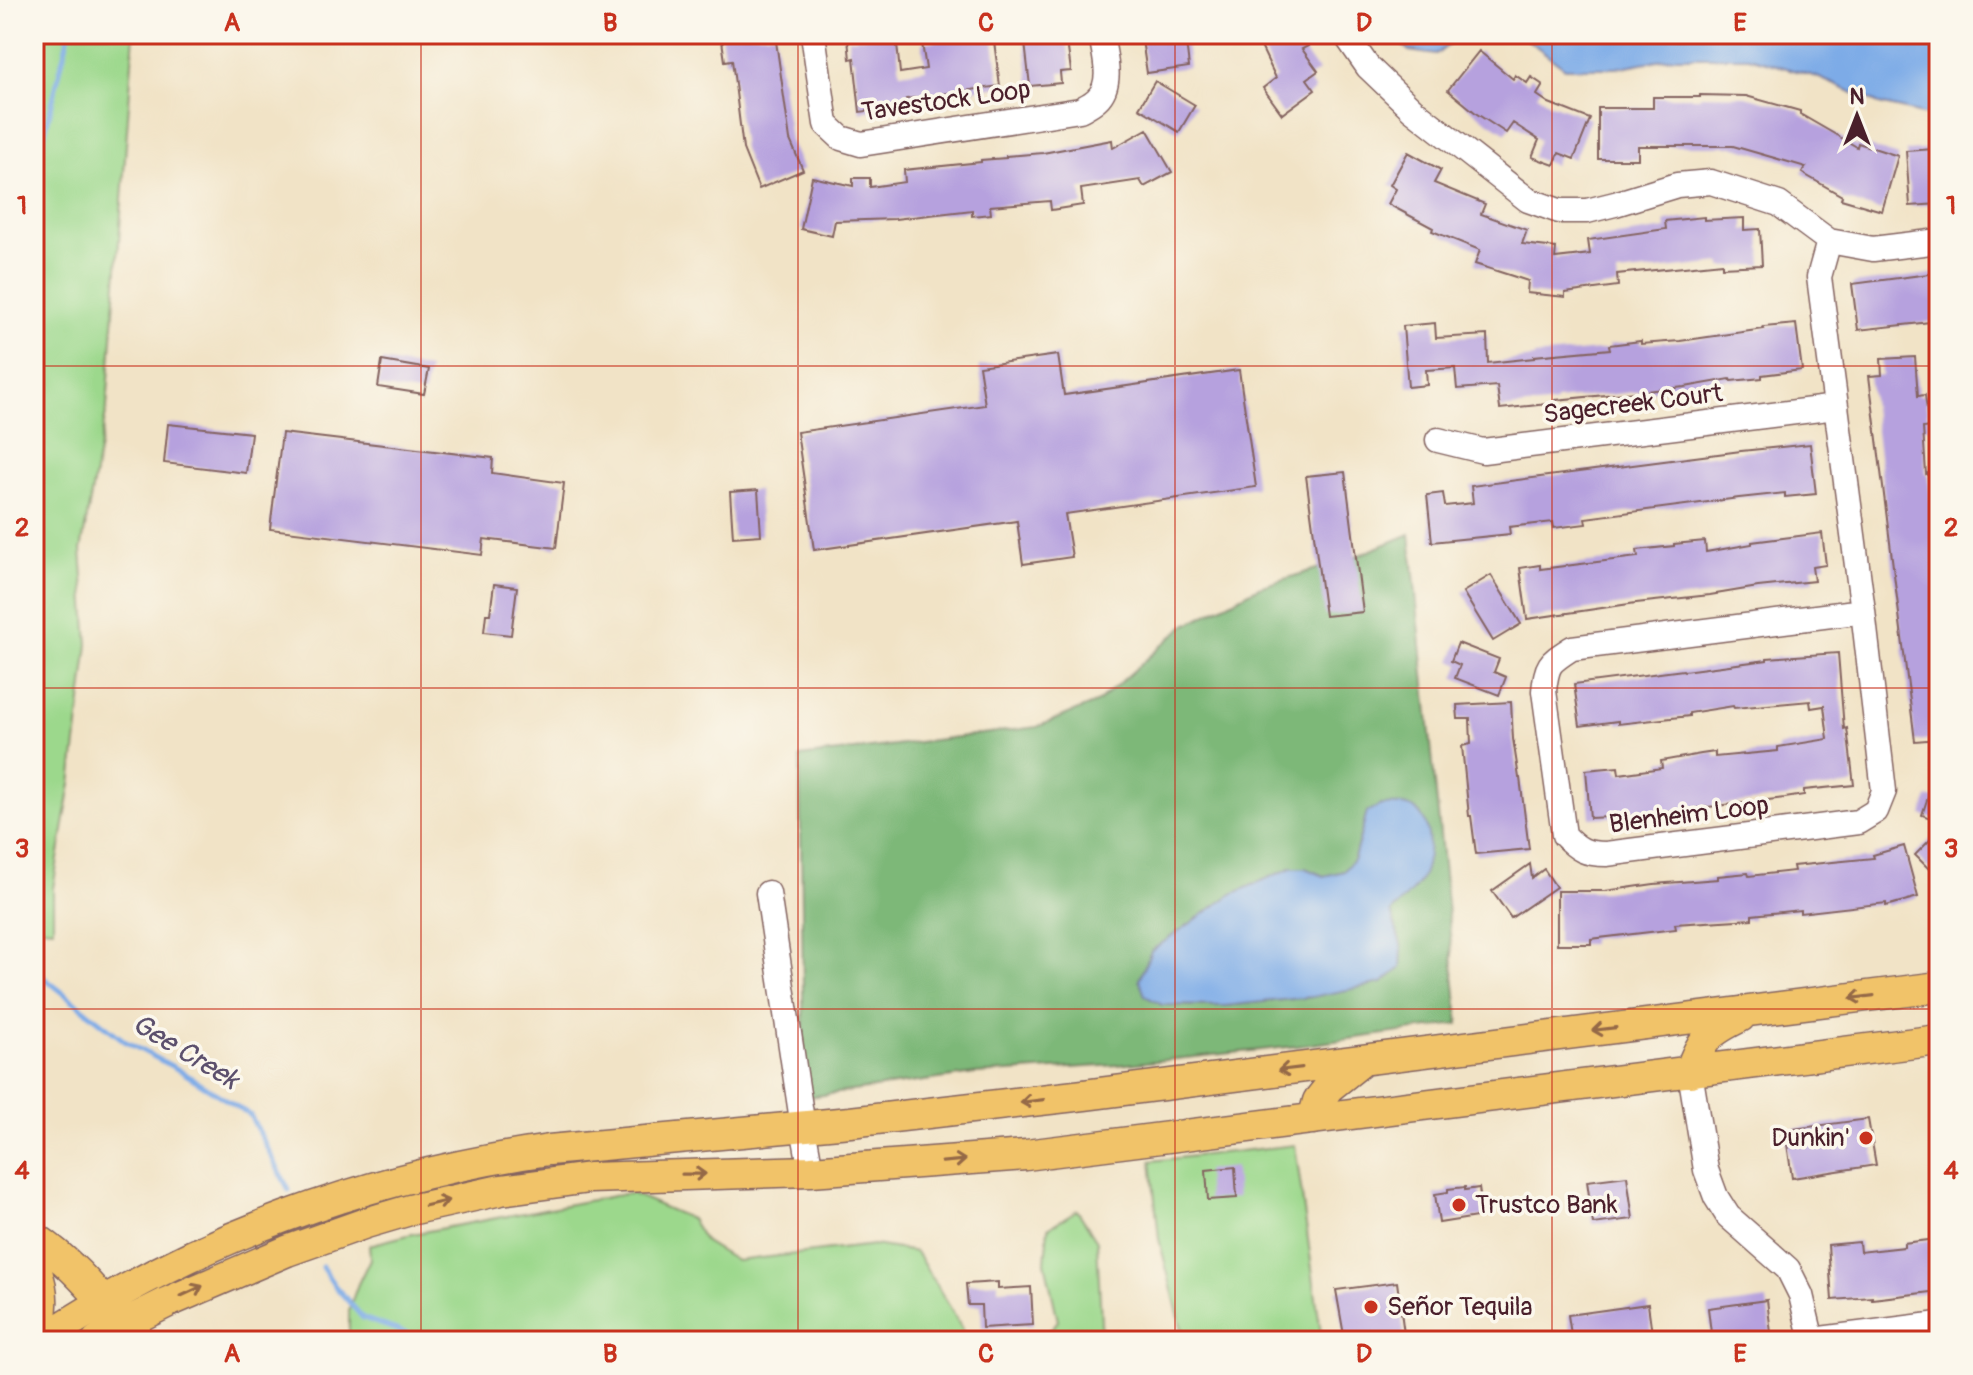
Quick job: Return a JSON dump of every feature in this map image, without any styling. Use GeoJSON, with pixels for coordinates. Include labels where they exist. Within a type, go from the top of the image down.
{"type":"FeatureCollection","features":[{"type":"Feature","properties":{"kind":"main road"},"geometry":{"type":"LineString","coordinates":[[97,1341],[113,1314],[153,1274],[237,1236],[356,1192],[459,1165],[549,1150],[803,1127],[1084,1095],[1939,987]]}},
{"type":"Feature","properties":{"kind":"main road"},"geometry":{"type":"LineString","coordinates":[[1690,1072],[1697,1050],[1714,1030],[1752,1011]]}},
{"type":"Feature","properties":{"kind":"main road"},"geometry":{"type":"LineString","coordinates":[[41,1341],[206,1284],[366,1223],[461,1197],[545,1183],[589,1178],[811,1171],[1026,1155],[1939,1040]]}},
{"type":"Feature","properties":{"kind":"main road"},"geometry":{"type":"LineString","coordinates":[[1313,1119],[1318,1101],[1329,1087],[1365,1059]]}},
{"type":"Feature","properties":{"kind":"main road"},"geometry":{"type":"LineString","coordinates":[[34,1237],[54,1250],[113,1314]]}},
{"type":"Feature","properties":{"kind":"main road"},"geometry":{"type":"LineString","coordinates":[[34,1264],[41,1280],[43,1297],[42,1317],[34,1337]]}},
{"type":"Feature","properties":{"kind":"street","name":"Tavestock Loop"},"geometry":{"type":"LineString","coordinates":[[813,34],[826,124],[841,138],[861,144],[1080,110],[1096,100],[1105,89],[1107,75],[1101,34]]}},
{"type":"Feature","properties":{"kind":"street"},"geometry":{"type":"LineString","coordinates":[[1345,34],[1368,67],[1412,109],[1528,200],[1559,211],[1587,211],[1677,185],[1711,182],[1779,204],[1829,241],[1873,249],[1939,241]]}},
{"type":"Feature","properties":{"kind":"street","name":"Blenheim Loop"},"geometry":{"type":"LineString","coordinates":[[1829,241],[1819,277],[1863,611],[1884,791],[1876,811],[1858,822],[1606,854],[1589,854],[1573,845],[1564,835],[1544,691],[1551,662],[1572,648],[1863,611]]}},
{"type":"Feature","properties":{"kind":"street","name":"Sagecreek Court"},"geometry":{"type":"LineString","coordinates":[[1438,440],[1483,451],[1836,407]]}},
{"type":"Feature","properties":{"kind":"street"},"geometry":{"type":"LineString","coordinates":[[768,893],[811,1171]]}},
{"type":"Feature","properties":{"kind":"street"},"geometry":{"type":"LineString","coordinates":[[1690,1072],[1706,1170],[1716,1197],[1728,1216],[1788,1269],[1801,1295],[1812,1341],[1939,1324]]}},
{"type":"Feature","properties":{"kind":"green space"},"geometry":{"type":"Polygon","coordinates":[[[34,34],[134,34],[107,407],[81,550],[88,644],[71,784],[53,888],[53,929],[34,927],[34,34]]]}},
{"type":"Feature","properties":{"kind":"green space"},"geometry":{"type":"Polygon","coordinates":[[[1410,534],[1459,1024],[1298,1046],[1118,1065],[975,1074],[808,1097],[804,1071],[800,757],[1037,727],[1098,702],[1184,626],[1259,587],[1352,558],[1410,534]],[[1367,812],[1354,858],[1344,871],[1324,876],[1305,868],[1291,868],[1232,894],[1151,951],[1162,1005],[1225,1006],[1312,997],[1402,948],[1391,912],[1419,883],[1367,812]]]}},
{"type":"Feature","properties":{"kind":"green space"},"geometry":{"type":"Polygon","coordinates":[[[1295,1145],[1322,1341],[1185,1341],[1159,1239],[1151,1161],[1295,1145]]]}},
{"type":"Feature","properties":{"kind":"green space"},"geometry":{"type":"Polygon","coordinates":[[[633,1194],[691,1219],[705,1242],[736,1261],[874,1245],[916,1252],[967,1338],[977,1341],[349,1341],[349,1309],[370,1259],[369,1245],[633,1194]]]}},
{"type":"Feature","properties":{"kind":"green space"},"geometry":{"type":"Polygon","coordinates":[[[1077,1210],[1097,1241],[1102,1341],[1040,1341],[1058,1321],[1045,1262],[1048,1228],[1077,1210]]]}},
{"type":"Feature","properties":{"kind":"water"},"geometry":{"type":"Polygon","coordinates":[[[1391,34],[1462,34],[1436,55],[1409,51],[1391,34]]]}},
{"type":"Feature","properties":{"kind":"water"},"geometry":{"type":"Polygon","coordinates":[[[1520,34],[1939,34],[1939,110],[1926,115],[1879,104],[1817,77],[1749,57],[1674,57],[1616,68],[1565,68],[1520,34]]]}},
{"type":"Feature","properties":{"kind":"water"},"geometry":{"type":"Polygon","coordinates":[[[1381,805],[1413,808],[1420,814],[1428,833],[1428,855],[1422,876],[1391,912],[1402,948],[1401,968],[1382,983],[1312,997],[1225,1006],[1162,1005],[1145,996],[1139,979],[1151,951],[1232,894],[1291,868],[1305,868],[1324,876],[1344,871],[1354,858],[1367,812],[1381,805]]]}},
{"type":"Feature","properties":{"kind":"building"},"geometry":{"type":"Polygon","coordinates":[[[721,34],[775,34],[790,140],[803,170],[759,189],[743,149],[732,60],[725,61],[721,34]]]}},
{"type":"Feature","properties":{"kind":"building"},"geometry":{"type":"Polygon","coordinates":[[[896,34],[900,73],[926,69],[922,43],[973,34],[993,34],[1000,86],[906,99],[907,106],[860,112],[854,58],[850,59],[848,39],[896,34]]]}},
{"type":"Feature","properties":{"kind":"building"},"geometry":{"type":"Polygon","coordinates":[[[1024,34],[1066,34],[1071,71],[1060,72],[1061,83],[1030,86],[1024,34]]]}},
{"type":"Feature","properties":{"kind":"building"},"geometry":{"type":"Polygon","coordinates":[[[1185,34],[1189,67],[1147,73],[1142,40],[1185,34]]]}},
{"type":"Feature","properties":{"kind":"building"},"geometry":{"type":"Polygon","coordinates":[[[1255,34],[1302,34],[1308,46],[1302,49],[1318,71],[1307,79],[1315,90],[1282,114],[1263,88],[1276,78],[1255,34]]]}},
{"type":"Feature","properties":{"kind":"building"},"geometry":{"type":"Polygon","coordinates":[[[1479,51],[1513,79],[1515,75],[1527,83],[1531,77],[1543,85],[1537,95],[1549,103],[1590,119],[1574,159],[1559,153],[1554,165],[1532,157],[1539,140],[1513,123],[1506,133],[1448,90],[1479,51]]]}},
{"type":"Feature","properties":{"kind":"building"},"geometry":{"type":"Polygon","coordinates":[[[1155,81],[1195,105],[1179,132],[1139,108],[1155,81]]]}},
{"type":"Feature","properties":{"kind":"building"},"geometry":{"type":"Polygon","coordinates":[[[1746,96],[1800,111],[1800,114],[1857,147],[1858,143],[1898,156],[1882,211],[1841,199],[1842,196],[1802,173],[1806,167],[1733,146],[1638,146],[1638,159],[1598,159],[1598,108],[1653,108],[1653,97],[1746,96]]]}},
{"type":"Feature","properties":{"kind":"building"},"geometry":{"type":"Polygon","coordinates":[[[1147,129],[1172,172],[1144,187],[1140,180],[1081,189],[1083,205],[1051,210],[1050,201],[990,206],[991,214],[972,216],[972,210],[895,219],[835,221],[832,236],[801,229],[812,177],[853,186],[853,178],[870,178],[870,187],[905,182],[904,170],[981,162],[1112,140],[1113,148],[1147,129]]]}},
{"type":"Feature","properties":{"kind":"building"},"geometry":{"type":"Polygon","coordinates":[[[1934,149],[1935,159],[1939,159],[1939,204],[1910,206],[1906,151],[1934,149]]]}},
{"type":"Feature","properties":{"kind":"building"},"geometry":{"type":"Polygon","coordinates":[[[1408,152],[1441,170],[1434,183],[1485,204],[1481,214],[1527,230],[1522,244],[1556,248],[1555,258],[1590,254],[1588,240],[1666,229],[1665,221],[1704,217],[1704,220],[1744,218],[1744,230],[1760,229],[1762,265],[1722,267],[1722,263],[1617,274],[1618,286],[1565,293],[1565,297],[1527,293],[1528,281],[1475,264],[1480,250],[1432,231],[1433,228],[1388,204],[1396,189],[1390,185],[1408,152]]]}},
{"type":"Feature","properties":{"kind":"building"},"geometry":{"type":"Polygon","coordinates":[[[1937,273],[1939,321],[1858,330],[1852,284],[1937,273]]]}},
{"type":"Feature","properties":{"kind":"building"},"geometry":{"type":"Polygon","coordinates":[[[1435,323],[1436,338],[1487,335],[1488,363],[1610,349],[1609,345],[1680,341],[1796,324],[1802,370],[1762,375],[1762,378],[1730,379],[1500,409],[1497,386],[1457,389],[1455,368],[1426,370],[1427,385],[1408,387],[1403,326],[1435,323]]]}},
{"type":"Feature","properties":{"kind":"building"},"geometry":{"type":"Polygon","coordinates":[[[1058,355],[1064,395],[1239,370],[1256,487],[1065,514],[1072,557],[1023,564],[1017,521],[814,550],[797,432],[985,405],[979,366],[1058,355]]]}},
{"type":"Feature","properties":{"kind":"building"},"geometry":{"type":"Polygon","coordinates":[[[1915,357],[1918,396],[1925,395],[1929,427],[1923,428],[1926,474],[1932,512],[1939,512],[1939,739],[1915,741],[1869,376],[1882,375],[1881,359],[1915,357]]]}},
{"type":"Feature","properties":{"kind":"building"},"geometry":{"type":"Polygon","coordinates":[[[382,361],[429,369],[424,394],[378,387],[382,361]]]}},
{"type":"Feature","properties":{"kind":"building"},"geometry":{"type":"Polygon","coordinates":[[[168,424],[251,433],[246,473],[164,463],[168,424]]]}},
{"type":"Feature","properties":{"kind":"building"},"geometry":{"type":"Polygon","coordinates":[[[282,433],[493,458],[492,473],[564,483],[556,548],[484,539],[482,555],[270,529],[282,433]]]}},
{"type":"Feature","properties":{"kind":"building"},"geometry":{"type":"Polygon","coordinates":[[[1810,444],[1816,494],[1785,497],[1785,493],[1739,498],[1585,518],[1586,524],[1554,528],[1553,522],[1509,527],[1510,534],[1432,542],[1427,495],[1443,493],[1445,506],[1473,503],[1471,486],[1810,444]]]}},
{"type":"Feature","properties":{"kind":"building"},"geometry":{"type":"Polygon","coordinates":[[[1345,472],[1363,612],[1325,616],[1306,476],[1345,472]]]}},
{"type":"Feature","properties":{"kind":"building"},"geometry":{"type":"Polygon","coordinates":[[[758,490],[761,535],[733,537],[730,492],[758,490]]]}},
{"type":"Feature","properties":{"kind":"building"},"geometry":{"type":"Polygon","coordinates":[[[1822,533],[1826,565],[1812,567],[1814,581],[1527,619],[1520,568],[1540,565],[1540,569],[1638,557],[1637,550],[1674,544],[1705,541],[1706,552],[1752,542],[1822,533]]]}},
{"type":"Feature","properties":{"kind":"building"},"geometry":{"type":"Polygon","coordinates":[[[1491,575],[1521,624],[1493,641],[1463,592],[1491,575]]]}},
{"type":"Feature","properties":{"kind":"building"},"geometry":{"type":"Polygon","coordinates":[[[494,584],[517,587],[511,635],[484,632],[494,584]]]}},
{"type":"Feature","properties":{"kind":"building"},"geometry":{"type":"Polygon","coordinates":[[[1458,643],[1499,659],[1494,672],[1506,677],[1499,695],[1455,678],[1460,665],[1451,661],[1458,643]]]}},
{"type":"Feature","properties":{"kind":"building"},"geometry":{"type":"Polygon","coordinates":[[[1838,653],[1844,729],[1847,728],[1854,785],[1804,790],[1804,795],[1785,798],[1590,818],[1586,770],[1618,767],[1619,774],[1662,768],[1661,761],[1701,754],[1715,752],[1715,757],[1778,751],[1778,747],[1828,739],[1824,706],[1811,708],[1810,701],[1733,706],[1689,713],[1689,716],[1580,726],[1574,684],[1767,658],[1838,653]]]}},
{"type":"Feature","properties":{"kind":"building"},"geometry":{"type":"Polygon","coordinates":[[[1511,702],[1513,739],[1529,849],[1476,854],[1462,746],[1471,744],[1470,719],[1458,719],[1457,705],[1511,702]]]}},
{"type":"Feature","properties":{"kind":"building"},"geometry":{"type":"Polygon","coordinates":[[[1928,797],[1939,800],[1939,821],[1922,815],[1928,797]]]}},
{"type":"Feature","properties":{"kind":"building"},"geometry":{"type":"Polygon","coordinates":[[[1939,831],[1939,879],[1915,855],[1939,831]]]}},
{"type":"Feature","properties":{"kind":"building"},"geometry":{"type":"Polygon","coordinates":[[[1904,846],[1918,897],[1886,906],[1886,903],[1752,915],[1752,919],[1675,924],[1676,929],[1591,939],[1591,944],[1557,944],[1557,891],[1605,891],[1718,879],[1718,876],[1794,871],[1793,866],[1874,858],[1873,855],[1904,846]]]}},
{"type":"Feature","properties":{"kind":"building"},"geometry":{"type":"Polygon","coordinates":[[[1530,864],[1532,878],[1544,869],[1556,887],[1511,918],[1492,891],[1530,864]]]}},
{"type":"Feature","properties":{"kind":"building"},"geometry":{"type":"Polygon","coordinates":[[[1868,1119],[1876,1165],[1792,1178],[1785,1130],[1868,1119]]]}},
{"type":"Feature","properties":{"kind":"building"},"geometry":{"type":"Polygon","coordinates":[[[1235,1167],[1237,1198],[1208,1200],[1206,1170],[1235,1167]]]}},
{"type":"Feature","properties":{"kind":"building"},"geometry":{"type":"Polygon","coordinates":[[[1627,1176],[1633,1219],[1593,1224],[1587,1181],[1627,1176]]]}},
{"type":"Feature","properties":{"kind":"building","name":"Trustco Bank"},"geometry":{"type":"Polygon","coordinates":[[[1465,1187],[1465,1190],[1479,1188],[1483,1216],[1439,1223],[1435,1194],[1465,1187]]]}},
{"type":"Feature","properties":{"kind":"building"},"geometry":{"type":"Polygon","coordinates":[[[1936,1239],[1939,1291],[1832,1300],[1828,1245],[1859,1242],[1860,1252],[1904,1247],[1904,1243],[1936,1239]]]}},
{"type":"Feature","properties":{"kind":"building"},"geometry":{"type":"Polygon","coordinates":[[[998,1282],[998,1289],[1031,1287],[1033,1325],[982,1328],[981,1305],[968,1305],[966,1284],[998,1282]]]}},
{"type":"Feature","properties":{"kind":"building"},"geometry":{"type":"Polygon","coordinates":[[[1397,1282],[1405,1341],[1345,1341],[1336,1290],[1397,1282]]]}},
{"type":"Feature","properties":{"kind":"building"},"geometry":{"type":"Polygon","coordinates":[[[1767,1300],[1772,1341],[1712,1341],[1708,1308],[1767,1300]]]}},
{"type":"Feature","properties":{"kind":"building"},"geometry":{"type":"Polygon","coordinates":[[[1648,1304],[1653,1341],[1572,1341],[1568,1315],[1648,1304]]]}},
{"type":"Feature","properties":{"kind":"waterway","name":"Gee Creek"},"geometry":{"type":"LineString","coordinates":[[34,177],[69,34]]}},
{"type":"Feature","properties":{"kind":"waterway","name":"Gee Creek"},"geometry":{"type":"LineString","coordinates":[[34,970],[126,1042],[179,1070],[250,1115],[289,1190]]}},
{"type":"Feature","properties":{"kind":"waterway","name":"Gee Creek"},"geometry":{"type":"LineString","coordinates":[[322,1267],[363,1318],[428,1341]]}},
{"type":"Feature","properties":{"kind":"place","name":"Dunkin'"},"geometry":{"type":"Point","coordinates":[1866,1138]}},
{"type":"Feature","properties":{"kind":"place","name":"Trustco Bank"},"geometry":{"type":"Point","coordinates":[1459,1205]}},
{"type":"Feature","properties":{"kind":"place","name":"Señor Tequila"},"geometry":{"type":"Point","coordinates":[1371,1307]}}]}
